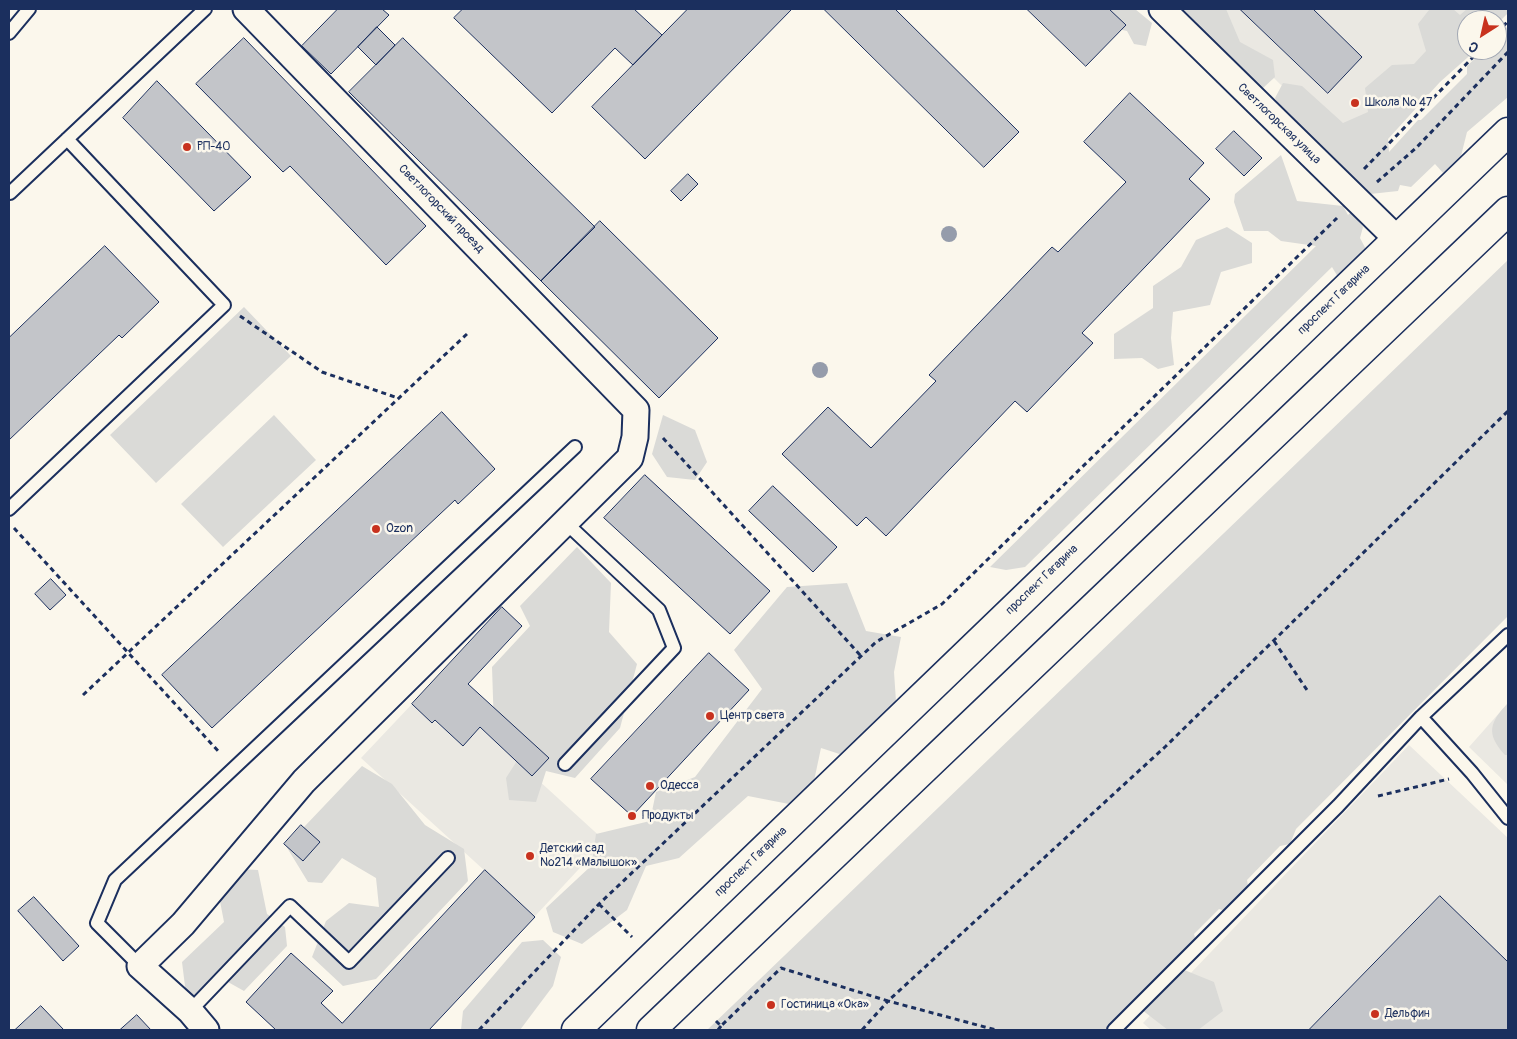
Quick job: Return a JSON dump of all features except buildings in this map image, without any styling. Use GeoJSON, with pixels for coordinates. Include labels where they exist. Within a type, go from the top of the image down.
{"type":"FeatureCollection","features":[{"type":"Feature","properties":{"kind":"main road","name":"проспект Гагарина"},"geometry":{"type":"LineString","coordinates":[[576,1030],[1508,132]]}},
{"type":"Feature","properties":{"kind":"main road"},"geometry":{"type":"LineString","coordinates":[[651,1030],[1508,211]]}},
{"type":"Feature","properties":{"kind":"street","name":"Светлогорский проезд"},"geometry":{"type":"LineString","coordinates":[[246,9],[636,410]]}},
{"type":"Feature","properties":{"kind":"street","name":"Светлогорская улица"},"geometry":{"type":"LineString","coordinates":[[1162,9],[1397,238]]}},
{"type":"Feature","properties":{"kind":"street"},"geometry":{"type":"LineString","coordinates":[[206,1030],[190,1011],[140,966],[183,924],[304,781],[630,458],[635,437],[636,410]]}},
{"type":"Feature","properties":{"kind":"lane"},"geometry":{"type":"LineString","coordinates":[[9,33],[29,9]]}},
{"type":"Feature","properties":{"kind":"lane"},"geometry":{"type":"LineString","coordinates":[[9,192],[205,9]]}},
{"type":"Feature","properties":{"kind":"lane"},"geometry":{"type":"LineString","coordinates":[[9,508],[224,305],[67,139]]}},
{"type":"Feature","properties":{"kind":"lane"},"geometry":{"type":"LineString","coordinates":[[140,966],[97,922],[115,880],[233,767],[575,448]]}},
{"type":"Feature","properties":{"kind":"lane"},"geometry":{"type":"LineString","coordinates":[[565,522],[659,610],[674,648],[565,764]]}},
{"type":"Feature","properties":{"kind":"lane"},"geometry":{"type":"LineString","coordinates":[[1114,1030],[1338,806],[1421,717],[1508,636]]}},
{"type":"Feature","properties":{"kind":"lane"},"geometry":{"type":"LineString","coordinates":[[1421,717],[1507,813]]}},
{"type":"Feature","properties":{"kind":"lane"},"geometry":{"type":"LineString","coordinates":[[190,1011],[290,906],[349,962],[448,858]]}},
{"type":"Feature","properties":{"kind":"path"},"geometry":{"type":"LineString","coordinates":[[479,1030],[599,904],[876,642],[942,604],[1356,199],[1416,148],[1508,52]]}},
{"type":"Feature","properties":{"kind":"path"},"geometry":{"type":"LineString","coordinates":[[1356,199],[1364,168],[1470,60]]}},
{"type":"Feature","properties":{"kind":"path"},"geometry":{"type":"LineString","coordinates":[[224,305],[322,372],[398,398]]}},
{"type":"Feature","properties":{"kind":"path"},"geometry":{"type":"LineString","coordinates":[[83,694],[466,334]]}},
{"type":"Feature","properties":{"kind":"path"},"geometry":{"type":"LineString","coordinates":[[636,410],[861,656]]}},
{"type":"Feature","properties":{"kind":"path"},"geometry":{"type":"LineString","coordinates":[[862,1030],[888,1001],[1166,746],[1508,411]]}},
{"type":"Feature","properties":{"kind":"path"},"geometry":{"type":"LineString","coordinates":[[9,522],[233,767]]}},
{"type":"Feature","properties":{"kind":"path"},"geometry":{"type":"LineString","coordinates":[[1274,641],[1310,693]]}},
{"type":"Feature","properties":{"kind":"path"},"geometry":{"type":"LineString","coordinates":[[1338,806],[1472,773]]}},
{"type":"Feature","properties":{"kind":"path"},"geometry":{"type":"LineString","coordinates":[[599,904],[633,938]]}},
{"type":"Feature","properties":{"kind":"path"},"geometry":{"type":"LineString","coordinates":[[716,1021],[720,1029],[781,968],[888,1001],[996,1030]]}},
{"type":"Feature","properties":{"kind":"shaded area"},"geometry":{"type":"Polygon","coordinates":[[[1094,9],[1135,9],[1152,23],[1146,46],[1134,44],[1127,31],[1101,25],[1094,9]]]}},
{"type":"Feature","properties":{"kind":"shaded area"},"geometry":{"type":"Polygon","coordinates":[[[1173,9],[1226,9],[1240,42],[1273,60],[1275,77],[1263,88],[1248,82],[1173,9]]]}},
{"type":"Feature","properties":{"kind":"shaded area","name":"Школа № 47"},"geometry":{"type":"Polygon","coordinates":[[[1204,9],[1505,9],[1457,10],[1457,33],[1356,159],[1204,9]]]}},
{"type":"Feature","properties":{"kind":"shaded area"},"geometry":{"type":"Polygon","coordinates":[[[1453,9],[1457,12],[1457,60],[1465,60],[1440,82],[1388,139],[1389,152],[1418,120],[1421,120],[1467,74],[1467,66],[1473,60],[1507,60],[1508,26],[1508,97],[1467,132],[1459,164],[1444,174],[1435,164],[1411,187],[1400,185],[1398,191],[1370,194],[1334,160],[1303,138],[1283,113],[1275,98],[1283,83],[1302,86],[1343,123],[1368,112],[1365,88],[1392,65],[1414,64],[1426,51],[1418,24],[1429,10],[1453,9]]]}},
{"type":"Feature","properties":{"kind":"shaded area"},"geometry":{"type":"Polygon","coordinates":[[[1508,9],[1508,13],[1507,10],[1466,10],[1508,9]]]}},
{"type":"Feature","properties":{"kind":"shaded area"},"geometry":{"type":"Polygon","coordinates":[[[1281,155],[1297,201],[1343,206],[1348,215],[1352,211],[1363,227],[1360,238],[1369,255],[1338,277],[1332,267],[1025,567],[1006,570],[990,567],[1316,246],[1281,241],[1268,231],[1244,231],[1234,202],[1235,194],[1281,155]]]}},
{"type":"Feature","properties":{"kind":"shaded area"},"geometry":{"type":"Polygon","coordinates":[[[1227,227],[1252,243],[1252,263],[1221,272],[1210,305],[1173,312],[1171,338],[1174,365],[1158,369],[1142,358],[1114,359],[1114,334],[1153,308],[1153,286],[1181,267],[1196,240],[1227,227]]]}},
{"type":"Feature","properties":{"kind":"shaded area"},"geometry":{"type":"Polygon","coordinates":[[[1508,260],[1508,616],[1296,829],[1290,844],[1280,846],[1247,880],[1248,886],[1225,911],[1219,909],[1194,934],[1196,941],[1172,965],[1214,982],[1223,1011],[1198,1030],[1168,1030],[1133,1003],[1115,1030],[707,1030],[1508,260]]]}},
{"type":"Feature","properties":{"kind":"shaded area"},"geometry":{"type":"Polygon","coordinates":[[[244,307],[291,356],[156,483],[110,435],[244,307]]]}},
{"type":"Feature","properties":{"kind":"shaded area"},"geometry":{"type":"Polygon","coordinates":[[[274,415],[316,460],[223,547],[181,504],[274,415]]]}},
{"type":"Feature","properties":{"kind":"shaded area"},"geometry":{"type":"Polygon","coordinates":[[[663,415],[695,430],[707,462],[695,480],[667,477],[652,454],[663,415]]]}},
{"type":"Feature","properties":{"kind":"shaded area"},"geometry":{"type":"Polygon","coordinates":[[[577,547],[611,583],[609,632],[637,664],[620,728],[575,778],[546,771],[536,802],[509,800],[506,778],[522,753],[494,728],[492,667],[530,626],[520,606],[577,547]]]}},
{"type":"Feature","properties":{"kind":"shaded area"},"geometry":{"type":"Polygon","coordinates":[[[847,583],[866,631],[901,637],[894,672],[897,716],[858,760],[821,748],[811,795],[789,804],[748,796],[679,858],[646,866],[627,910],[582,944],[553,932],[546,908],[591,866],[596,834],[650,821],[656,792],[695,777],[762,689],[734,650],[787,587],[847,583]]]}},
{"type":"Feature","properties":{"kind":"shaded area"},"geometry":{"type":"Polygon","coordinates":[[[1508,703],[1508,785],[1469,747],[1508,703]]]}},
{"type":"Feature","properties":{"kind":"shaded area"},"geometry":{"type":"Polygon","coordinates":[[[1508,703],[1508,755],[1505,755],[1495,741],[1492,729],[1497,717],[1508,703]]]}},
{"type":"Feature","properties":{"kind":"shaded area","name":"Детский сад №214 «Малышок»"},"geometry":{"type":"Polygon","coordinates":[[[412,704],[432,723],[435,720],[463,746],[480,727],[605,841],[429,1030],[276,1030],[246,1002],[291,953],[333,991],[321,1004],[342,1023],[485,871],[361,758],[412,704]]]}},
{"type":"Feature","properties":{"kind":"shaded area"},"geometry":{"type":"Polygon","coordinates":[[[1409,745],[1508,838],[1508,1030],[1151,1030],[1143,1023],[1409,745]]]}},
{"type":"Feature","properties":{"kind":"shaded area"},"geometry":{"type":"Polygon","coordinates":[[[362,766],[392,784],[425,825],[464,849],[468,881],[376,979],[343,986],[312,957],[326,921],[349,903],[379,907],[376,878],[342,858],[322,883],[308,882],[286,846],[362,766]]]}},
{"type":"Feature","properties":{"kind":"shaded area"},"geometry":{"type":"Polygon","coordinates":[[[237,869],[258,870],[267,914],[285,927],[287,946],[244,991],[228,982],[211,998],[186,994],[182,962],[224,922],[218,891],[237,869]]]}},
{"type":"Feature","properties":{"kind":"shaded area"},"geometry":{"type":"Polygon","coordinates":[[[543,940],[561,957],[553,986],[520,1030],[461,1030],[463,1011],[522,942],[543,940]]]}},
{"type":"Feature","properties":{"kind":"place","name":"Школа № 47"},"geometry":{"type":"Point","coordinates":[1355,103]}},
{"type":"Feature","properties":{"kind":"place","name":"РП-40"},"geometry":{"type":"Point","coordinates":[187,147]}},
{"type":"Feature","properties":{"kind":"place","name":"Ozon"},"geometry":{"type":"Point","coordinates":[376,529]}},
{"type":"Feature","properties":{"kind":"place","name":"Центр света"},"geometry":{"type":"Point","coordinates":[710,716]}},
{"type":"Feature","properties":{"kind":"place","name":"Одесса"},"geometry":{"type":"Point","coordinates":[650,786]}},
{"type":"Feature","properties":{"kind":"place","name":"Продукты"},"geometry":{"type":"Point","coordinates":[632,816]}},
{"type":"Feature","properties":{"kind":"place","name":"Детский сад №214 «Малышок»"},"geometry":{"type":"Point","coordinates":[530,856]}},
{"type":"Feature","properties":{"kind":"place","name":"Гостиница «Ока»"},"geometry":{"type":"Point","coordinates":[771,1005]}},
{"type":"Feature","properties":{"kind":"place","name":"Дельфин"},"geometry":{"type":"Point","coordinates":[1375,1014]}}]}
